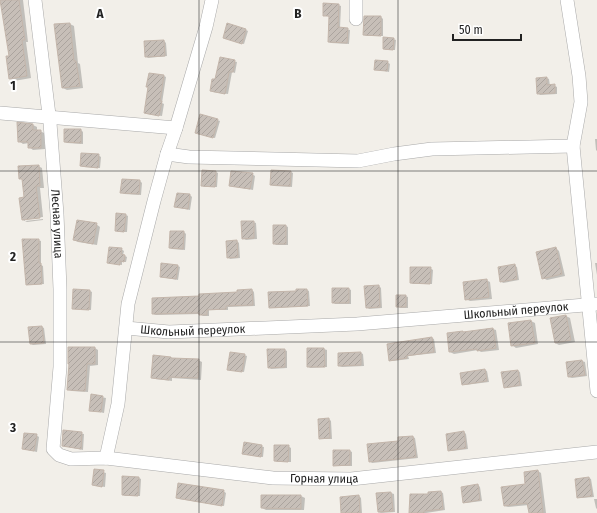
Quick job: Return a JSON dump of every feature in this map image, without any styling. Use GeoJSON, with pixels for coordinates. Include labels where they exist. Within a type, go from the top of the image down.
{"type":"FeatureCollection","features":[{"type":"Feature","properties":{"kind":"street","name":"Лесная улица"},"geometry":{"type":"LineString","coordinates":[[35,0],[50,118],[57,214],[60,289],[60,367],[53,449]]}},
{"type":"Feature","properties":{"kind":"street","name":"Школьный переулок"},"geometry":{"type":"LineString","coordinates":[[212,0],[206,27],[154,201],[128,304],[126,328],[169,332],[357,324],[592,305]]}},
{"type":"Feature","properties":{"kind":"street"},"geometry":{"type":"LineString","coordinates":[[356,0],[356,19]]}},
{"type":"Feature","properties":{"kind":"street"},"geometry":{"type":"LineString","coordinates":[[567,0],[579,76],[581,102],[572,146],[592,305],[597,391]]}},
{"type":"Feature","properties":{"kind":"street"},"geometry":{"type":"LineString","coordinates":[[0,113],[176,128]]}},
{"type":"Feature","properties":{"kind":"street"},"geometry":{"type":"LineString","coordinates":[[167,154],[189,157],[358,161],[394,154],[432,150],[572,146]]}},
{"type":"Feature","properties":{"kind":"street"},"geometry":{"type":"LineString","coordinates":[[106,458],[118,404],[126,328]]}},
{"type":"Feature","properties":{"kind":"street","name":"Горная улица"},"geometry":{"type":"LineString","coordinates":[[53,449],[59,455],[71,459],[106,458],[273,478],[351,479],[597,452]]}},
{"type":"Feature","properties":{"kind":"building"},"geometry":{"type":"Polygon","coordinates":[[[0,0],[19,0],[25,40],[22,40],[27,76],[9,79],[6,56],[9,56],[0,0]]]}},
{"type":"Feature","properties":{"kind":"building"},"geometry":{"type":"Polygon","coordinates":[[[323,3],[339,4],[338,27],[348,28],[347,43],[328,42],[329,16],[323,16],[323,3]]]}},
{"type":"Feature","properties":{"kind":"building"},"geometry":{"type":"Polygon","coordinates":[[[364,16],[381,16],[381,36],[363,35],[364,16]]]}},
{"type":"Feature","properties":{"kind":"building"},"geometry":{"type":"Polygon","coordinates":[[[70,23],[74,61],[76,61],[80,86],[62,88],[54,24],[70,23]]]}},
{"type":"Feature","properties":{"kind":"building"},"geometry":{"type":"Polygon","coordinates":[[[227,23],[246,29],[242,44],[223,38],[227,23]]]}},
{"type":"Feature","properties":{"kind":"building"},"geometry":{"type":"Polygon","coordinates":[[[383,37],[394,38],[393,50],[383,49],[383,37]]]}},
{"type":"Feature","properties":{"kind":"building"},"geometry":{"type":"Polygon","coordinates":[[[164,40],[165,56],[145,57],[144,41],[164,40]]]}},
{"type":"Feature","properties":{"kind":"building"},"geometry":{"type":"Polygon","coordinates":[[[220,57],[235,60],[233,72],[229,72],[225,94],[210,91],[212,79],[215,79],[220,57]]]}},
{"type":"Feature","properties":{"kind":"building"},"geometry":{"type":"Polygon","coordinates":[[[375,60],[388,61],[387,71],[374,70],[375,60]]]}},
{"type":"Feature","properties":{"kind":"building"},"geometry":{"type":"Polygon","coordinates":[[[149,73],[164,75],[159,116],[144,113],[148,87],[146,87],[149,73]]]}},
{"type":"Feature","properties":{"kind":"building"},"geometry":{"type":"Polygon","coordinates":[[[547,77],[547,85],[555,84],[555,93],[537,94],[536,78],[547,77]]]}},
{"type":"Feature","properties":{"kind":"building"},"geometry":{"type":"Polygon","coordinates":[[[200,114],[218,119],[213,138],[195,133],[200,114]]]}},
{"type":"Feature","properties":{"kind":"building"},"geometry":{"type":"Polygon","coordinates":[[[17,122],[33,124],[33,130],[41,130],[41,148],[28,148],[28,142],[18,142],[17,122]]]}},
{"type":"Feature","properties":{"kind":"building"},"geometry":{"type":"Polygon","coordinates":[[[64,129],[81,129],[81,143],[64,142],[64,129]]]}},
{"type":"Feature","properties":{"kind":"building"},"geometry":{"type":"Polygon","coordinates":[[[81,153],[99,154],[98,168],[80,166],[81,153]]]}},
{"type":"Feature","properties":{"kind":"building"},"geometry":{"type":"Polygon","coordinates":[[[39,165],[40,186],[36,186],[40,218],[22,220],[19,198],[24,197],[22,179],[19,179],[18,166],[39,165]]]}},
{"type":"Feature","properties":{"kind":"building"},"geometry":{"type":"Polygon","coordinates":[[[202,170],[216,171],[215,187],[201,186],[202,170]]]}},
{"type":"Feature","properties":{"kind":"building"},"geometry":{"type":"Polygon","coordinates":[[[271,170],[291,171],[290,186],[270,185],[271,170]]]}},
{"type":"Feature","properties":{"kind":"building"},"geometry":{"type":"Polygon","coordinates":[[[231,171],[253,173],[250,189],[229,186],[231,171]]]}},
{"type":"Feature","properties":{"kind":"building"},"geometry":{"type":"Polygon","coordinates":[[[122,179],[140,180],[139,194],[120,193],[122,179]]]}},
{"type":"Feature","properties":{"kind":"building"},"geometry":{"type":"Polygon","coordinates":[[[177,193],[190,194],[188,209],[174,207],[177,193]]]}},
{"type":"Feature","properties":{"kind":"building"},"geometry":{"type":"Polygon","coordinates":[[[116,213],[126,214],[124,232],[115,231],[116,213]]]}},
{"type":"Feature","properties":{"kind":"building"},"geometry":{"type":"Polygon","coordinates":[[[77,220],[97,223],[93,244],[73,240],[77,220]]]}},
{"type":"Feature","properties":{"kind":"building"},"geometry":{"type":"Polygon","coordinates":[[[241,221],[254,221],[254,238],[242,239],[241,221]]]}},
{"type":"Feature","properties":{"kind":"building"},"geometry":{"type":"Polygon","coordinates":[[[273,225],[286,225],[286,244],[273,244],[273,225]]]}},
{"type":"Feature","properties":{"kind":"building"},"geometry":{"type":"Polygon","coordinates":[[[170,231],[184,231],[183,249],[169,248],[170,231]]]}},
{"type":"Feature","properties":{"kind":"building"},"geometry":{"type":"Polygon","coordinates":[[[22,239],[39,239],[39,263],[41,263],[42,284],[26,285],[22,239]]]}},
{"type":"Feature","properties":{"kind":"building"},"geometry":{"type":"Polygon","coordinates":[[[237,240],[238,257],[227,258],[226,241],[237,240]]]}},
{"type":"Feature","properties":{"kind":"building"},"geometry":{"type":"Polygon","coordinates":[[[109,247],[122,248],[121,254],[125,255],[124,262],[120,261],[120,265],[107,263],[109,247]]]}},
{"type":"Feature","properties":{"kind":"building"},"geometry":{"type":"Polygon","coordinates":[[[556,247],[562,274],[542,279],[536,252],[556,247]]]}},
{"type":"Feature","properties":{"kind":"building"},"geometry":{"type":"Polygon","coordinates":[[[161,263],[178,265],[176,279],[160,277],[161,263]]]}},
{"type":"Feature","properties":{"kind":"building"},"geometry":{"type":"Polygon","coordinates":[[[515,264],[517,279],[500,282],[498,267],[515,264]]]}},
{"type":"Feature","properties":{"kind":"building"},"geometry":{"type":"Polygon","coordinates":[[[410,267],[431,267],[430,284],[410,283],[410,267]]]}},
{"type":"Feature","properties":{"kind":"building"},"geometry":{"type":"Polygon","coordinates":[[[487,279],[489,297],[465,300],[463,282],[487,279]]]}},
{"type":"Feature","properties":{"kind":"building"},"geometry":{"type":"Polygon","coordinates":[[[379,285],[380,307],[366,308],[364,286],[379,285]]]}},
{"type":"Feature","properties":{"kind":"building"},"geometry":{"type":"Polygon","coordinates":[[[332,288],[349,288],[349,303],[332,303],[332,288]]]}},
{"type":"Feature","properties":{"kind":"building"},"geometry":{"type":"Polygon","coordinates":[[[73,289],[90,290],[89,310],[72,309],[73,289]]]}},
{"type":"Feature","properties":{"kind":"building"},"geometry":{"type":"Polygon","coordinates":[[[252,289],[253,305],[226,306],[226,309],[207,310],[207,315],[199,315],[199,313],[152,314],[152,298],[199,296],[199,294],[237,292],[237,290],[252,289]]]}},
{"type":"Feature","properties":{"kind":"building"},"geometry":{"type":"Polygon","coordinates":[[[296,289],[307,289],[308,306],[269,308],[268,292],[296,291],[296,289]]]}},
{"type":"Feature","properties":{"kind":"building"},"geometry":{"type":"Polygon","coordinates":[[[396,295],[406,295],[406,307],[396,307],[396,295]]]}},
{"type":"Feature","properties":{"kind":"building"},"geometry":{"type":"Polygon","coordinates":[[[566,315],[571,340],[555,343],[550,318],[566,315]]]}},
{"type":"Feature","properties":{"kind":"building"},"geometry":{"type":"Polygon","coordinates":[[[531,320],[535,343],[511,346],[508,323],[531,320]]]}},
{"type":"Feature","properties":{"kind":"building"},"geometry":{"type":"Polygon","coordinates":[[[42,326],[44,343],[30,344],[28,327],[42,326]]]}},
{"type":"Feature","properties":{"kind":"building"},"geometry":{"type":"Polygon","coordinates":[[[493,328],[496,348],[477,351],[477,349],[449,352],[447,333],[493,328]]]}},
{"type":"Feature","properties":{"kind":"building"},"geometry":{"type":"Polygon","coordinates":[[[432,337],[434,352],[406,356],[407,358],[389,361],[387,344],[432,337]]]}},
{"type":"Feature","properties":{"kind":"building"},"geometry":{"type":"Polygon","coordinates":[[[68,347],[95,347],[95,364],[87,364],[85,391],[67,390],[69,364],[68,347]]]}},
{"type":"Feature","properties":{"kind":"building"},"geometry":{"type":"Polygon","coordinates":[[[307,348],[324,348],[325,367],[307,367],[307,348]]]}},
{"type":"Feature","properties":{"kind":"building"},"geometry":{"type":"Polygon","coordinates":[[[267,349],[285,349],[285,367],[268,368],[267,349]]]}},
{"type":"Feature","properties":{"kind":"building"},"geometry":{"type":"Polygon","coordinates":[[[230,352],[245,354],[242,372],[227,370],[230,352]]]}},
{"type":"Feature","properties":{"kind":"building"},"geometry":{"type":"Polygon","coordinates":[[[361,352],[361,365],[338,366],[338,353],[361,352]]]}},
{"type":"Feature","properties":{"kind":"building"},"geometry":{"type":"Polygon","coordinates":[[[153,355],[171,358],[199,359],[198,378],[169,377],[169,380],[151,378],[153,355]]]}},
{"type":"Feature","properties":{"kind":"building"},"geometry":{"type":"Polygon","coordinates":[[[582,360],[585,375],[568,377],[566,362],[582,360]]]}},
{"type":"Feature","properties":{"kind":"building"},"geometry":{"type":"Polygon","coordinates":[[[485,369],[487,381],[462,385],[460,373],[485,369]]]}},
{"type":"Feature","properties":{"kind":"building"},"geometry":{"type":"Polygon","coordinates":[[[518,370],[520,385],[504,388],[501,372],[518,370]]]}},
{"type":"Feature","properties":{"kind":"building"},"geometry":{"type":"Polygon","coordinates":[[[91,394],[103,396],[101,412],[89,411],[91,394]]]}},
{"type":"Feature","properties":{"kind":"building"},"geometry":{"type":"Polygon","coordinates":[[[329,418],[330,438],[319,439],[318,419],[329,418]]]}},
{"type":"Feature","properties":{"kind":"building"},"geometry":{"type":"Polygon","coordinates":[[[63,430],[82,432],[81,449],[62,446],[63,430]]]}},
{"type":"Feature","properties":{"kind":"building"},"geometry":{"type":"Polygon","coordinates":[[[464,431],[466,448],[448,451],[446,434],[464,431]]]}},
{"type":"Feature","properties":{"kind":"building"},"geometry":{"type":"Polygon","coordinates":[[[24,433],[37,434],[34,451],[22,449],[24,433]]]}},
{"type":"Feature","properties":{"kind":"building"},"geometry":{"type":"Polygon","coordinates":[[[413,436],[416,457],[369,462],[367,444],[398,441],[398,437],[413,436]]]}},
{"type":"Feature","properties":{"kind":"building"},"geometry":{"type":"Polygon","coordinates":[[[244,442],[262,445],[261,457],[242,454],[244,442]]]}},
{"type":"Feature","properties":{"kind":"building"},"geometry":{"type":"Polygon","coordinates":[[[274,445],[289,445],[288,462],[274,461],[274,445]]]}},
{"type":"Feature","properties":{"kind":"building"},"geometry":{"type":"Polygon","coordinates":[[[333,450],[350,450],[350,465],[333,466],[333,450]]]}},
{"type":"Feature","properties":{"kind":"building"},"geometry":{"type":"Polygon","coordinates":[[[94,469],[104,470],[102,487],[92,485],[94,469]]]}},
{"type":"Feature","properties":{"kind":"building"},"geometry":{"type":"Polygon","coordinates":[[[538,470],[543,513],[529,513],[527,503],[504,506],[501,487],[525,484],[524,472],[538,470]]]}},
{"type":"Feature","properties":{"kind":"building"},"geometry":{"type":"Polygon","coordinates":[[[122,476],[139,477],[138,496],[122,495],[122,476]]]}},
{"type":"Feature","properties":{"kind":"building"},"geometry":{"type":"Polygon","coordinates":[[[589,477],[592,496],[577,498],[575,479],[589,477]]]}},
{"type":"Feature","properties":{"kind":"building"},"geometry":{"type":"Polygon","coordinates":[[[178,483],[224,490],[222,506],[176,498],[178,483]]]}},
{"type":"Feature","properties":{"kind":"building"},"geometry":{"type":"Polygon","coordinates":[[[478,484],[480,500],[463,503],[461,487],[478,484]]]}},
{"type":"Feature","properties":{"kind":"building"},"geometry":{"type":"Polygon","coordinates":[[[441,491],[443,509],[424,511],[424,513],[409,513],[410,494],[428,494],[428,492],[441,491]]]}},
{"type":"Feature","properties":{"kind":"building"},"geometry":{"type":"Polygon","coordinates":[[[391,492],[393,511],[378,512],[376,493],[391,492]]]}},
{"type":"Feature","properties":{"kind":"building"},"geometry":{"type":"Polygon","coordinates":[[[261,495],[301,495],[301,509],[261,508],[261,495]]]}},
{"type":"Feature","properties":{"kind":"building"},"geometry":{"type":"Polygon","coordinates":[[[359,495],[360,513],[341,513],[340,497],[359,495]]]}}]}
